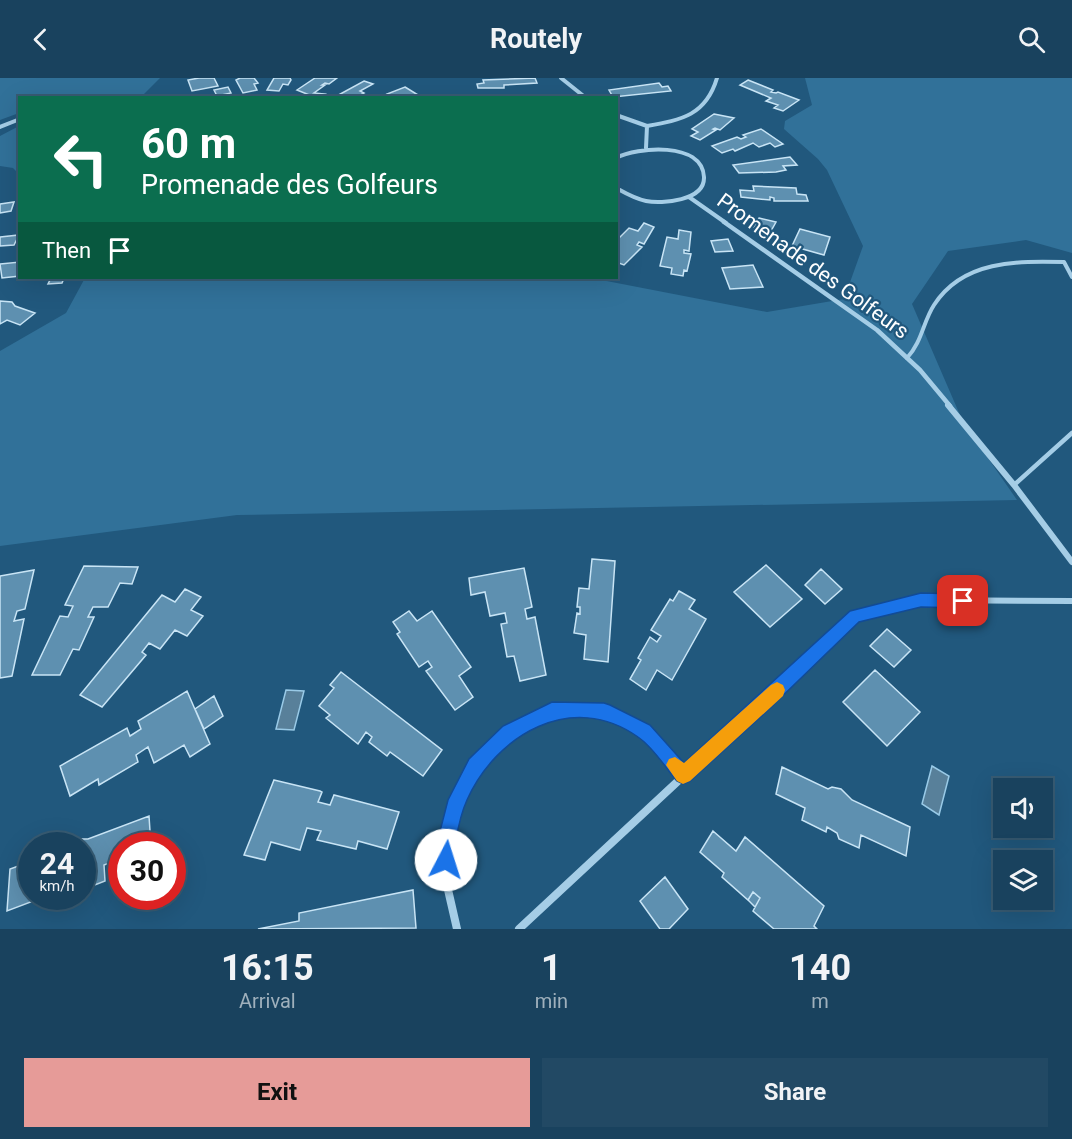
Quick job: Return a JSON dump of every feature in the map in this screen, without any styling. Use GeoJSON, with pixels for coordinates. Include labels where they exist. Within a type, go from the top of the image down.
{"type":"FeatureCollection","features":[{"type":"Feature","properties":{"kind":"street"},"geometry":{"type":"LineString","coordinates":[[561,78],[584,96]]}},
{"type":"Feature","properties":{"kind":"street"},"geometry":{"type":"LineString","coordinates":[[618,116],[646,126],[672,122],[693,113],[705,104],[714,93],[717,78]]}},
{"type":"Feature","properties":{"kind":"street"},"geometry":{"type":"LineString","coordinates":[[0,127],[18,120]]}},
{"type":"Feature","properties":{"kind":"street"},"geometry":{"type":"LineString","coordinates":[[646,126],[646,148]]}},
{"type":"Feature","properties":{"kind":"street"},"geometry":{"type":"LineString","coordinates":[[618,157],[631,150],[646,148],[680,153],[693,160],[702,169],[704,179],[700,189],[689,197],[670,202],[649,201],[628,196],[618,189]]}},
{"type":"Feature","properties":{"kind":"street","name":"Promenade des Golfeurs"},"geometry":{"type":"LineString","coordinates":[[689,197],[877,330],[920,370],[1014,485],[1072,562]]}},
{"type":"Feature","properties":{"kind":"street"},"geometry":{"type":"LineString","coordinates":[[519,929],[855,616],[921,600],[1072,601]]}},
{"type":"Feature","properties":{"kind":"street"},"geometry":{"type":"LineString","coordinates":[[457,929],[446,881],[447,839],[457,800],[476,765],[509,732],[552,711],[604,711],[644,731],[683,775]]}},
{"type":"Feature","properties":{"kind":"lane"},"geometry":{"type":"LineString","coordinates":[[907,358],[919,347],[934,305],[948,286],[963,275],[984,267],[1018,261],[1064,262],[1072,277]]}},
{"type":"Feature","properties":{"kind":"lane"},"geometry":{"type":"LineString","coordinates":[[1014,485],[1072,433]]}},
{"type":"Feature","properties":{"kind":"shaded area"},"geometry":{"type":"Polygon","coordinates":[[[0,78],[160,78],[142,96],[18,96],[18,113],[0,120],[0,78]]]}},
{"type":"Feature","properties":{"kind":"shaded area"},"geometry":{"type":"Polygon","coordinates":[[[805,78],[1072,78],[1072,253],[1026,240],[948,251],[912,304],[963,422],[1017,500],[237,515],[0,546],[0,351],[66,313],[84,279],[596,279],[767,312],[844,299],[863,246],[827,170],[784,129],[785,121],[812,105],[805,78]]]}},
{"type":"Feature","properties":{"kind":"shaded area"},"geometry":{"type":"Polygon","coordinates":[[[18,127],[18,173],[13,168],[0,166],[0,136],[18,127]]]}},
{"type":"Feature","properties":{"kind":"shaded area"},"geometry":{"type":"Polygon","coordinates":[[[286,690],[304,691],[294,730],[276,729],[286,690]]]}},
{"type":"Feature","properties":{"kind":"shaded area"},"geometry":{"type":"Polygon","coordinates":[[[932,766],[949,776],[939,815],[922,804],[932,766]]]}},
{"type":"Feature","properties":{"kind":"building"},"geometry":{"type":"Polygon","coordinates":[[[214,78],[218,86],[192,91],[188,80],[214,78]]]}},
{"type":"Feature","properties":{"kind":"building"},"geometry":{"type":"Polygon","coordinates":[[[254,78],[258,83],[254,84],[257,90],[243,93],[236,80],[254,78]]]}},
{"type":"Feature","properties":{"kind":"building"},"geometry":{"type":"Polygon","coordinates":[[[274,78],[290,78],[291,80],[288,85],[283,84],[279,91],[267,90],[274,78]]]}},
{"type":"Feature","properties":{"kind":"building"},"geometry":{"type":"Polygon","coordinates":[[[315,78],[337,78],[329,84],[325,83],[314,93],[325,94],[322,96],[312,96],[297,90],[315,78]]]}},
{"type":"Feature","properties":{"kind":"building"},"geometry":{"type":"Polygon","coordinates":[[[535,78],[537,83],[504,85],[504,88],[478,88],[477,84],[484,83],[483,80],[535,78]]]}},
{"type":"Feature","properties":{"kind":"building"},"geometry":{"type":"Polygon","coordinates":[[[748,80],[773,90],[771,92],[778,92],[799,100],[783,111],[774,108],[778,105],[766,101],[771,98],[740,85],[748,80]]]}},
{"type":"Feature","properties":{"kind":"building"},"geometry":{"type":"Polygon","coordinates":[[[364,81],[373,84],[360,91],[364,93],[359,96],[337,96],[364,81]]]}},
{"type":"Feature","properties":{"kind":"building"},"geometry":{"type":"Polygon","coordinates":[[[659,83],[662,87],[668,86],[671,91],[618,96],[612,96],[609,90],[659,83]]]}},
{"type":"Feature","properties":{"kind":"building"},"geometry":{"type":"Polygon","coordinates":[[[228,87],[231,93],[217,96],[214,90],[228,87]]]}},
{"type":"Feature","properties":{"kind":"building"},"geometry":{"type":"Polygon","coordinates":[[[405,87],[420,96],[389,96],[387,94],[405,87]]]}},
{"type":"Feature","properties":{"kind":"building"},"geometry":{"type":"Polygon","coordinates":[[[714,114],[734,118],[720,130],[713,129],[716,130],[700,140],[691,136],[698,132],[692,129],[714,114]]]}},
{"type":"Feature","properties":{"kind":"building"},"geometry":{"type":"Polygon","coordinates":[[[761,129],[783,144],[775,147],[770,143],[759,147],[753,143],[735,151],[733,149],[722,153],[712,146],[737,137],[741,139],[746,137],[743,135],[761,129]]]}},
{"type":"Feature","properties":{"kind":"building"},"geometry":{"type":"Polygon","coordinates":[[[790,157],[797,165],[783,166],[786,170],[776,172],[739,173],[733,165],[790,157]]]}},
{"type":"Feature","properties":{"kind":"building"},"geometry":{"type":"Polygon","coordinates":[[[753,186],[796,188],[797,194],[806,195],[808,201],[774,201],[774,198],[770,197],[770,200],[741,197],[740,190],[754,191],[753,186]]]}},
{"type":"Feature","properties":{"kind":"building"},"geometry":{"type":"Polygon","coordinates":[[[14,202],[11,211],[0,213],[0,204],[14,202]]]}},
{"type":"Feature","properties":{"kind":"building"},"geometry":{"type":"Polygon","coordinates":[[[759,218],[776,222],[771,231],[754,227],[759,218]]]}},
{"type":"Feature","properties":{"kind":"building"},"geometry":{"type":"Polygon","coordinates":[[[644,223],[654,227],[644,244],[639,242],[637,245],[642,247],[624,265],[618,263],[618,239],[629,228],[638,231],[644,223]]]}},
{"type":"Feature","properties":{"kind":"building"},"geometry":{"type":"Polygon","coordinates":[[[800,229],[830,237],[824,255],[792,246],[800,229]]]}},
{"type":"Feature","properties":{"kind":"building"},"geometry":{"type":"Polygon","coordinates":[[[679,230],[691,232],[689,251],[684,250],[684,253],[691,254],[687,271],[684,270],[683,276],[671,274],[672,268],[660,266],[667,237],[678,239],[679,230]]]}},
{"type":"Feature","properties":{"kind":"building"},"geometry":{"type":"Polygon","coordinates":[[[18,235],[14,245],[0,246],[0,237],[18,235]]]}},
{"type":"Feature","properties":{"kind":"building"},"geometry":{"type":"Polygon","coordinates":[[[728,239],[733,251],[715,252],[711,241],[728,239]]]}},
{"type":"Feature","properties":{"kind":"building"},"geometry":{"type":"Polygon","coordinates":[[[18,262],[18,276],[2,278],[0,264],[18,262]]]}},
{"type":"Feature","properties":{"kind":"building"},"geometry":{"type":"Polygon","coordinates":[[[753,265],[763,287],[730,289],[722,268],[753,265]]]}},
{"type":"Feature","properties":{"kind":"building"},"geometry":{"type":"Polygon","coordinates":[[[50,279],[64,279],[62,283],[48,284],[50,279]]]}},
{"type":"Feature","properties":{"kind":"building"},"geometry":{"type":"Polygon","coordinates":[[[0,301],[12,302],[15,306],[35,313],[20,325],[7,320],[0,324],[0,301]]]}},
{"type":"Feature","properties":{"kind":"building"},"geometry":{"type":"Polygon","coordinates":[[[592,559],[615,561],[608,662],[584,659],[586,635],[574,633],[577,613],[580,614],[580,607],[577,607],[579,588],[589,589],[592,559]]]}},
{"type":"Feature","properties":{"kind":"building"},"geometry":{"type":"Polygon","coordinates":[[[766,565],[802,599],[770,627],[734,592],[766,565]]]}},
{"type":"Feature","properties":{"kind":"building"},"geometry":{"type":"Polygon","coordinates":[[[84,566],[138,567],[132,584],[120,583],[108,607],[93,607],[88,617],[94,617],[79,650],[73,649],[60,675],[32,675],[60,616],[68,617],[73,606],[65,605],[84,566]]]}},
{"type":"Feature","properties":{"kind":"building"},"geometry":{"type":"Polygon","coordinates":[[[524,568],[532,607],[525,609],[527,619],[535,617],[546,675],[520,681],[514,656],[507,657],[501,624],[507,623],[505,613],[490,616],[485,592],[471,595],[469,578],[524,568]]]}},
{"type":"Feature","properties":{"kind":"building"},"geometry":{"type":"Polygon","coordinates":[[[821,569],[842,589],[825,604],[805,585],[821,569]]]}},
{"type":"Feature","properties":{"kind":"building"},"geometry":{"type":"Polygon","coordinates":[[[34,570],[25,609],[17,611],[14,621],[24,619],[12,676],[0,678],[0,576],[34,570]]]}},
{"type":"Feature","properties":{"kind":"building"},"geometry":{"type":"Polygon","coordinates":[[[185,589],[201,597],[191,610],[203,616],[187,636],[175,630],[160,649],[149,643],[142,652],[146,655],[102,707],[80,695],[162,595],[175,602],[185,589]]]}},
{"type":"Feature","properties":{"kind":"building"},"geometry":{"type":"Polygon","coordinates":[[[679,591],[695,600],[689,609],[706,619],[672,680],[657,670],[646,690],[630,679],[641,660],[638,658],[650,637],[657,642],[661,636],[651,630],[670,599],[673,601],[679,591]]]}},
{"type":"Feature","properties":{"kind":"building"},"geometry":{"type":"Polygon","coordinates":[[[409,611],[417,621],[432,611],[471,667],[459,676],[473,697],[455,710],[426,671],[432,667],[428,661],[419,667],[397,634],[400,632],[393,622],[409,611]]]}},
{"type":"Feature","properties":{"kind":"building"},"geometry":{"type":"Polygon","coordinates":[[[887,629],[911,650],[894,667],[870,646],[887,629]]]}},
{"type":"Feature","properties":{"kind":"building"},"geometry":{"type":"Polygon","coordinates":[[[875,670],[920,712],[887,746],[843,702],[875,670]]]}},
{"type":"Feature","properties":{"kind":"building"},"geometry":{"type":"Polygon","coordinates":[[[341,672],[442,750],[423,776],[390,752],[387,756],[369,742],[372,737],[366,732],[358,744],[326,718],[330,715],[319,706],[334,688],[330,685],[341,672]]]}},
{"type":"Feature","properties":{"kind":"building"},"geometry":{"type":"Polygon","coordinates":[[[187,691],[210,744],[190,757],[184,745],[154,763],[148,747],[136,755],[138,762],[99,785],[98,779],[70,796],[60,766],[127,728],[130,736],[141,729],[138,721],[187,691]]]}},
{"type":"Feature","properties":{"kind":"building"},"geometry":{"type":"Polygon","coordinates":[[[214,696],[223,716],[204,729],[195,709],[214,696]]]}},
{"type":"Feature","properties":{"kind":"building"},"geometry":{"type":"Polygon","coordinates":[[[782,767],[828,789],[832,787],[841,789],[852,800],[910,827],[906,856],[861,835],[859,848],[839,839],[837,833],[827,827],[826,832],[802,820],[805,808],[776,794],[782,767]]]}},
{"type":"Feature","properties":{"kind":"building"},"geometry":{"type":"Polygon","coordinates":[[[274,780],[322,792],[318,802],[330,805],[334,795],[399,812],[387,849],[358,841],[356,849],[317,840],[321,831],[307,828],[300,850],[271,842],[265,860],[244,855],[274,780]]]}},
{"type":"Feature","properties":{"kind":"building"},"geometry":{"type":"Polygon","coordinates":[[[149,816],[150,832],[108,832],[108,863],[104,865],[105,881],[96,885],[96,836],[149,816]]]}},
{"type":"Feature","properties":{"kind":"building"},"geometry":{"type":"Polygon","coordinates":[[[713,831],[736,851],[745,837],[824,906],[814,926],[817,929],[774,929],[753,911],[760,898],[753,892],[748,900],[722,877],[724,873],[700,852],[713,831]]]}},
{"type":"Feature","properties":{"kind":"building"},"geometry":{"type":"Polygon","coordinates":[[[18,866],[18,907],[7,911],[10,869],[18,866]]]}},
{"type":"Feature","properties":{"kind":"building"},"geometry":{"type":"Polygon","coordinates":[[[665,877],[688,909],[669,929],[660,929],[640,901],[665,877]]]}},
{"type":"Feature","properties":{"kind":"building"},"geometry":{"type":"Polygon","coordinates":[[[413,890],[416,928],[258,929],[299,921],[299,913],[413,890]]]}},
{"type":"Feature","properties":{"kind":"building"},"geometry":{"type":"Polygon","coordinates":[[[753,892],[760,898],[755,907],[748,900],[753,892]]]}},
{"type":"Feature","properties":{"kind":"slow traffic"},"geometry":{"type":"LineString","coordinates":[[675,765],[683,775],[777,690]]}},
{"type":"Feature","properties":{"kind":"route"},"geometry":{"type":"LineString","coordinates":[[446,860],[447,839],[457,800],[476,765],[509,732],[552,711],[604,711],[644,731],[683,775],[762,705],[855,616],[921,600],[963,601]]}}]}
